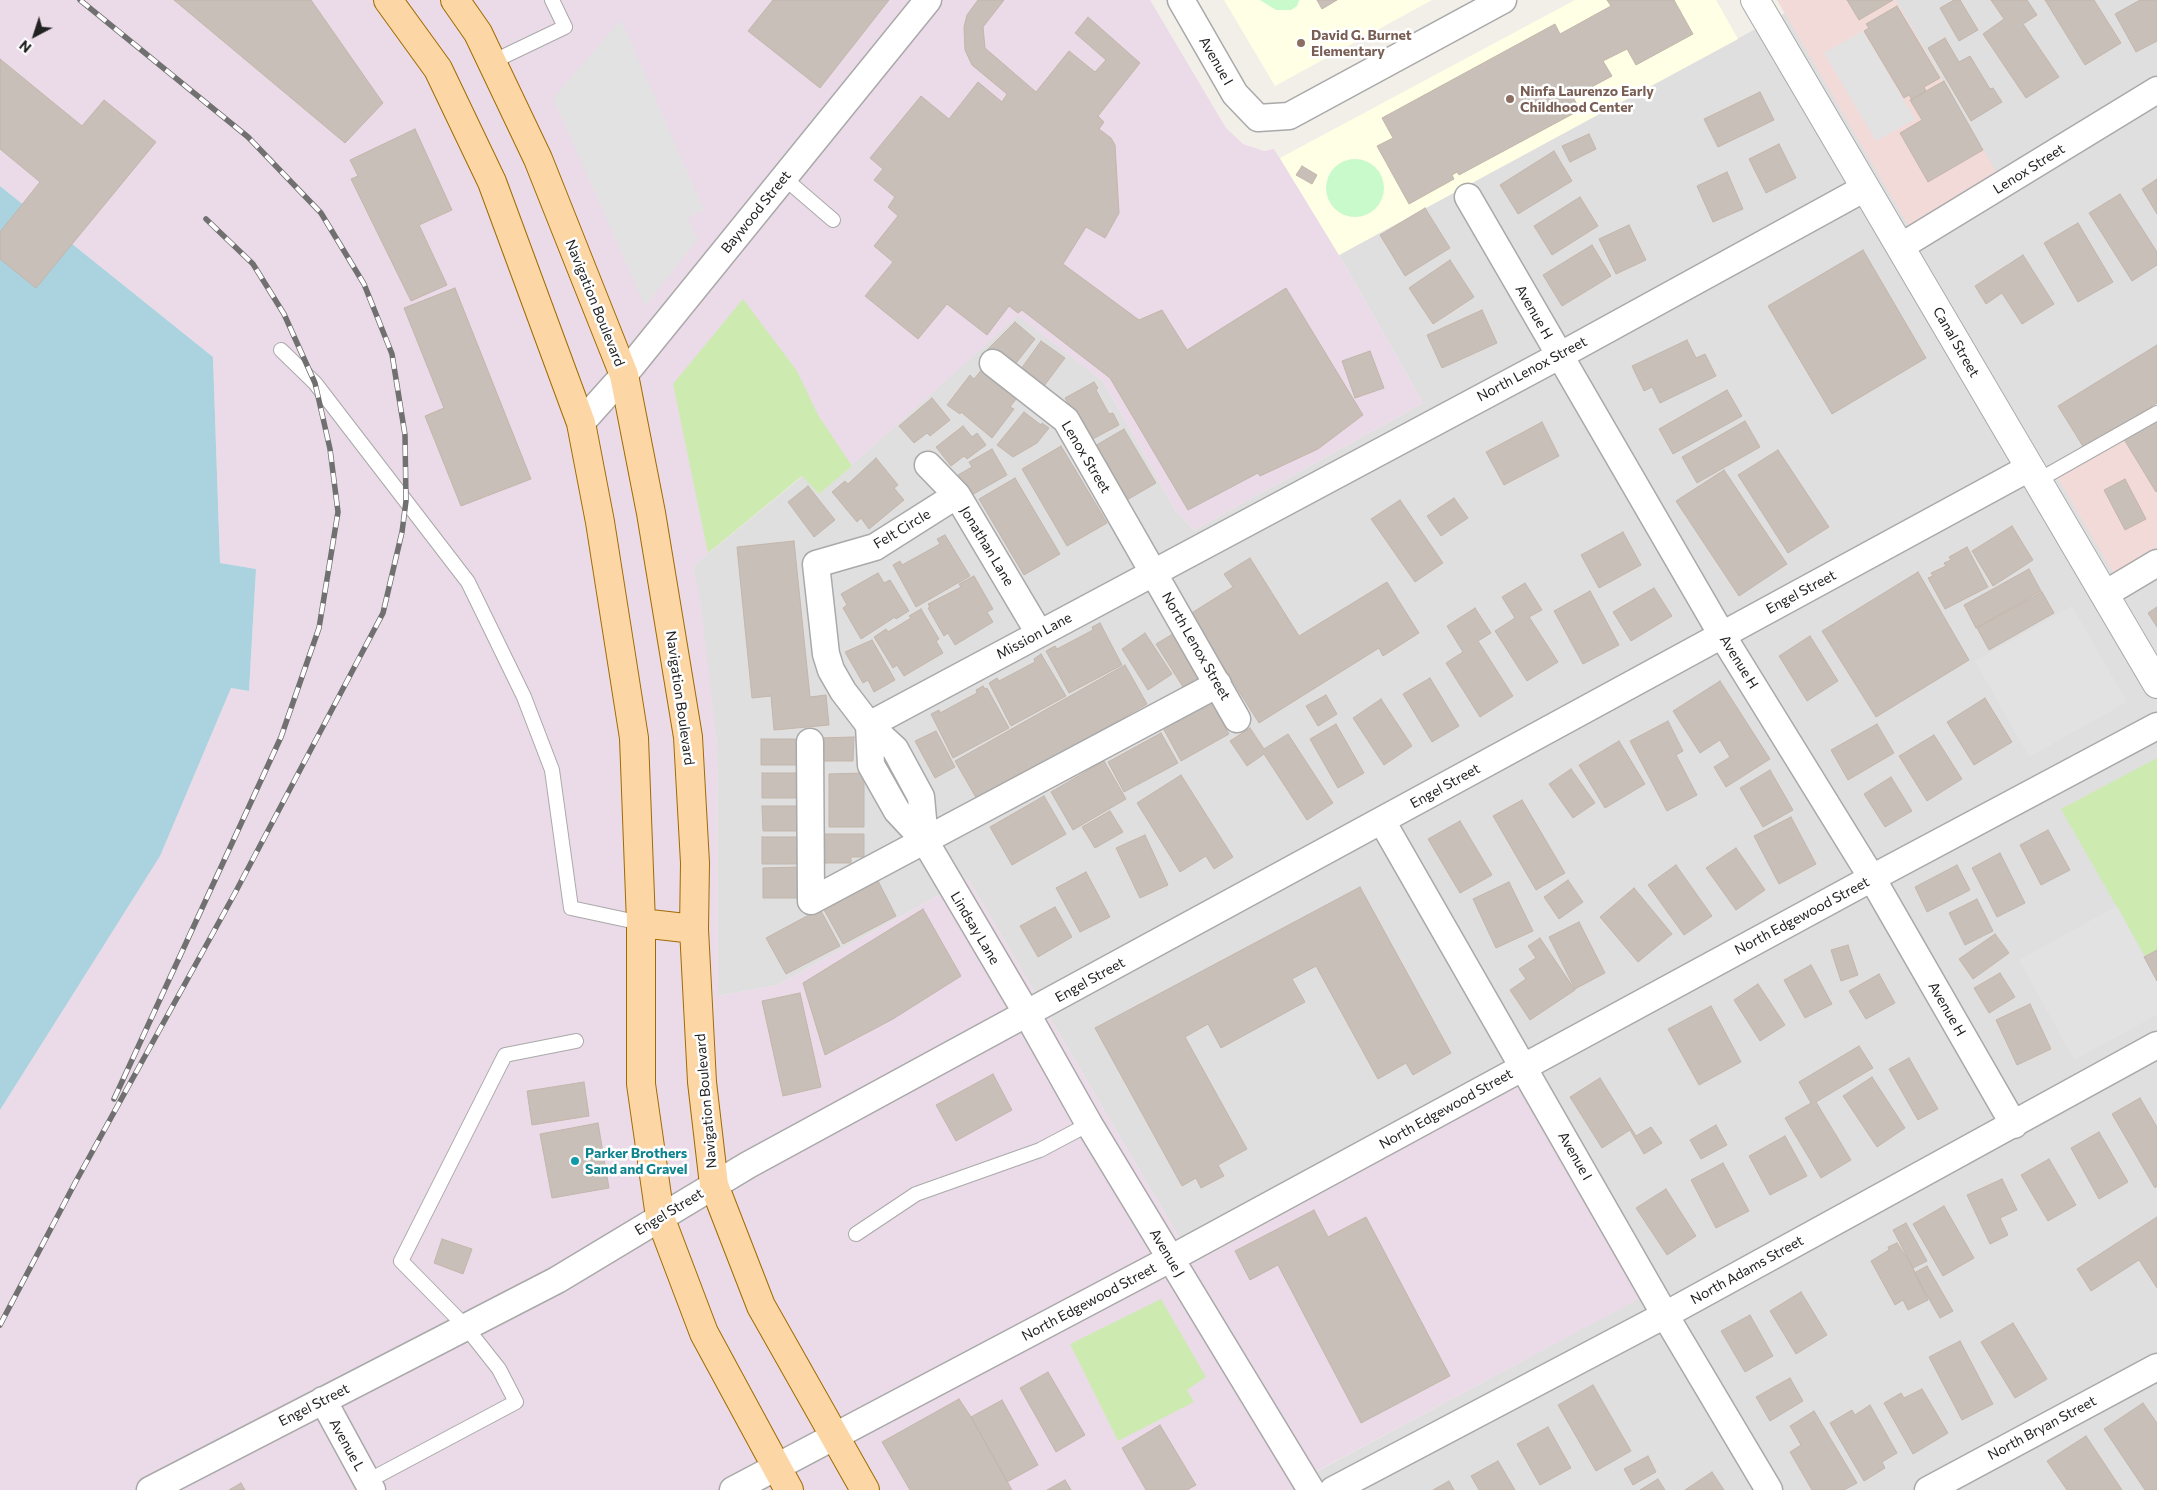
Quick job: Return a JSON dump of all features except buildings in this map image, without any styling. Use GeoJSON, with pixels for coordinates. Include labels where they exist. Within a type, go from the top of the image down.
{"type":"FeatureCollection","features":[{"type":"Feature","properties":{"kind":"main road"},"geometry":{"type":"LineString","coordinates":[[388,0],[438,69],[492,182],[581,423],[600,522],[634,738],[641,923],[641,1084],[660,1217],[704,1333],[782,1478]]}},
{"type":"Feature","properties":{"kind":"main road","name":"Navigation Boulevard"},"geometry":{"type":"LineString","coordinates":[[455,0],[478,33],[538,159],[624,375],[651,513],[688,736],[695,863],[694,928],[702,1082],[714,1185],[761,1306],[865,1490]]}},
{"type":"Feature","properties":{"kind":"main road"},"geometry":{"type":"LineString","coordinates":[[641,923],[694,928]]}},
{"type":"Feature","properties":{"kind":"street","name":"Baywood Street"},"geometry":{"type":"LineString","coordinates":[[581,423],[624,375],[928,0]]}},
{"type":"Feature","properties":{"kind":"street","name":"Avenue I"},"geometry":{"type":"LineString","coordinates":[[1181,0],[1234,94],[1258,118],[1289,116],[1503,0]]}},
{"type":"Feature","properties":{"kind":"street","name":"Canal Street"},"geometry":{"type":"LineString","coordinates":[[1754,0],[2157,684]]}},
{"type":"Feature","properties":{"kind":"street","name":"Lenox Street"},"geometry":{"type":"LineString","coordinates":[[1900,247],[2157,90]]}},
{"type":"Feature","properties":{"kind":"street","name":"North Lenox Street"},"geometry":{"type":"LineString","coordinates":[[1198,548],[1559,356],[1865,188]]}},
{"type":"Feature","properties":{"kind":"street","name":"Avenue H"},"geometry":{"type":"LineString","coordinates":[[1468,196],[1722,635],[1872,878],[2014,1125]]}},
{"type":"Feature","properties":{"kind":"street","name":"Lenox Street"},"geometry":{"type":"LineString","coordinates":[[993,363],[1066,420],[1154,573]]}},
{"type":"Feature","properties":{"kind":"street","name":"Jonathan Lane"},"geometry":{"type":"LineString","coordinates":[[928,465],[957,495],[1039,633]]}},
{"type":"Feature","properties":{"kind":"street","name":"Engel Street"},"geometry":{"type":"LineString","coordinates":[[150,1490],[557,1280],[714,1185],[1027,1014],[1722,635],[2033,474]]}},
{"type":"Feature","properties":{"kind":"street","name":"Felt Circle"},"geometry":{"type":"LineString","coordinates":[[816,564],[875,547],[957,495]]}},
{"type":"Feature","properties":{"kind":"street","name":"Mission Lane"},"geometry":{"type":"LineString","coordinates":[[869,725],[1198,548]]}},
{"type":"Feature","properties":{"kind":"street"},"geometry":{"type":"LineString","coordinates":[[2105,594],[2157,563]]}},
{"type":"Feature","properties":{"kind":"street","name":"Lindsay Lane"},"geometry":{"type":"LineString","coordinates":[[816,564],[826,654],[831,670],[843,691],[869,725],[895,748],[921,797],[925,841],[1027,1014]]}},
{"type":"Feature","properties":{"kind":"street","name":"North Lenox Street"},"geometry":{"type":"LineString","coordinates":[[1154,573],[1237,719]]}},
{"type":"Feature","properties":{"kind":"street"},"geometry":{"type":"LineString","coordinates":[[810,742],[811,901],[1218,684]]}},
{"type":"Feature","properties":{"kind":"street","name":"North Edgewood Street"},"geometry":{"type":"LineString","coordinates":[[733,1490],[782,1478],[835,1436],[1170,1259],[1872,878],[2157,726]]}},
{"type":"Feature","properties":{"kind":"street","name":"Avenue I"},"geometry":{"type":"LineString","coordinates":[[1382,821],[1665,1315],[1769,1490]]}},
{"type":"Feature","properties":{"kind":"street","name":"Avenue J"},"geometry":{"type":"LineString","coordinates":[[1027,1014],[1170,1259],[1311,1490]]}},
{"type":"Feature","properties":{"kind":"street","name":"North Adams Street"},"geometry":{"type":"LineString","coordinates":[[1333,1490],[1665,1315],[2157,1045]]}},
{"type":"Feature","properties":{"kind":"street","name":"North Bryan Street"},"geometry":{"type":"LineString","coordinates":[[1928,1490],[2157,1367]]}},
{"type":"Feature","properties":{"kind":"street","name":"Avenue L"},"geometry":{"type":"LineString","coordinates":[[323,1400],[366,1487]]}},
{"type":"Feature","properties":{"kind":"lane"},"geometry":{"type":"LineString","coordinates":[[492,62],[566,27],[552,0]]}},
{"type":"Feature","properties":{"kind":"lane"},"geometry":{"type":"LineString","coordinates":[[784,177],[834,220]]}},
{"type":"Feature","properties":{"kind":"lane"},"geometry":{"type":"LineString","coordinates":[[281,350],[315,383],[468,582],[524,697],[552,770],[571,908],[641,923]]}},
{"type":"Feature","properties":{"kind":"lane"},"geometry":{"type":"LineString","coordinates":[[2033,474],[2157,414]]}},
{"type":"Feature","properties":{"kind":"lane"},"geometry":{"type":"LineString","coordinates":[[366,1487],[516,1402],[499,1370],[465,1326],[401,1261],[505,1056],[576,1041]]}},
{"type":"Feature","properties":{"kind":"lane"},"geometry":{"type":"LineString","coordinates":[[856,1234],[916,1194],[1040,1150],[1090,1124]]}},
{"type":"Feature","properties":{"kind":"shaded area"},"geometry":{"type":"Polygon","coordinates":[[[0,0],[1150,0],[1226,128],[1243,144],[1264,151],[1274,149],[1339,255],[1423,403],[1194,530],[1176,511],[1103,381],[1018,316],[819,494],[802,476],[693,566],[700,598],[717,744],[718,996],[778,985],[968,879],[1194,1263],[1517,1086],[1640,1298],[1315,1472],[1324,1490],[0,1490],[0,1110],[159,856],[231,688],[249,691],[256,569],[220,563],[213,357],[0,186],[0,0]]]}},
{"type":"Feature","properties":{"kind":"shaded area","name":"David G. Burnet Elementary"},"geometry":{"type":"Polygon","coordinates":[[[1224,0],[1432,0],[1275,86],[1224,0]]]}},
{"type":"Feature","properties":{"kind":"shaded area","name":"Ninfa Laurenzo Early Childhood Center"},"geometry":{"type":"Polygon","coordinates":[[[1575,0],[1716,0],[1738,39],[1339,255],[1280,158],[1575,0]]]}},
{"type":"Feature","properties":{"kind":"shaded area"},"geometry":{"type":"Polygon","coordinates":[[[1777,0],[1896,0],[1998,175],[1909,227],[1777,0]]]}},
{"type":"Feature","properties":{"kind":"shaded area"},"geometry":{"type":"Polygon","coordinates":[[[1790,0],[2157,0],[2157,1490],[1324,1490],[1314,1473],[1639,1298],[1516,1086],[1194,1263],[968,879],[778,985],[718,996],[717,744],[693,566],[803,476],[819,494],[1018,315],[1103,381],[1176,511],[1194,530],[1423,403],[1339,255],[1794,8],[1790,0]]]}},
{"type":"Feature","properties":{"kind":"shaded area"},"geometry":{"type":"Polygon","coordinates":[[[621,20],[704,210],[688,217],[697,240],[645,306],[553,98],[621,20]]]}},
{"type":"Feature","properties":{"kind":"shaded area"},"geometry":{"type":"Polygon","coordinates":[[[1863,31],[1915,119],[1876,141],[1824,53],[1863,31]]]}},
{"type":"Feature","properties":{"kind":"shaded area"},"geometry":{"type":"Polygon","coordinates":[[[2157,416],[2157,552],[2115,576],[2056,475],[2157,416]]]}},
{"type":"Feature","properties":{"kind":"shaded area"},"geometry":{"type":"Polygon","coordinates":[[[2072,606],[2127,702],[2029,757],[1975,661],[2072,606]]]}},
{"type":"Feature","properties":{"kind":"shaded area"},"geometry":{"type":"Polygon","coordinates":[[[2117,906],[2157,981],[2157,1015],[2074,1060],[2019,960],[2117,906]]]}},
{"type":"Feature","properties":{"kind":"green space"},"geometry":{"type":"Polygon","coordinates":[[[1260,0],[1299,1],[1297,6],[1291,10],[1276,10],[1260,0]]]}},
{"type":"Feature","properties":{"kind":"green space"},"geometry":{"type":"Polygon","coordinates":[[[1355,159],[1366,161],[1379,172],[1384,188],[1382,199],[1371,212],[1355,217],[1344,215],[1331,204],[1326,188],[1328,177],[1339,164],[1355,159]]]}},
{"type":"Feature","properties":{"kind":"green space"},"geometry":{"type":"Polygon","coordinates":[[[743,299],[797,371],[818,415],[852,466],[819,494],[802,476],[708,553],[673,384],[743,299]]]}},
{"type":"Feature","properties":{"kind":"green space"},"geometry":{"type":"Polygon","coordinates":[[[2157,758],[2157,950],[2145,956],[2061,809],[2157,758]]]}},
{"type":"Feature","properties":{"kind":"green space"},"geometry":{"type":"Polygon","coordinates":[[[1161,1299],[1206,1377],[1187,1390],[1194,1402],[1118,1441],[1070,1344],[1161,1299]]]}},
{"type":"Feature","properties":{"kind":"water"},"geometry":{"type":"Polygon","coordinates":[[[0,186],[213,357],[220,563],[256,569],[249,691],[231,688],[160,856],[0,1110],[0,186]]]}},
{"type":"Feature","properties":{"kind":"railway"},"geometry":{"type":"LineString","coordinates":[[0,1325],[75,1183],[235,893],[383,613],[402,532],[406,501],[405,435],[392,354],[364,284],[321,213],[248,137],[80,0]]}},
{"type":"Feature","properties":{"kind":"railway"},"geometry":{"type":"LineString","coordinates":[[114,1099],[281,737],[319,628],[338,512],[330,449],[315,383],[284,314],[253,264],[206,219]]}},
{"type":"Feature","properties":{"kind":"place","name":"David G. Burnet Elementary"},"geometry":{"type":"Point","coordinates":[1301,43]}},
{"type":"Feature","properties":{"kind":"place","name":"Ninfa Laurenzo Early Childhood Center"},"geometry":{"type":"Point","coordinates":[1510,99]}},
{"type":"Feature","properties":{"kind":"place","name":"Parker Brothers Sand and Gravel"},"geometry":{"type":"Point","coordinates":[575,1161]}}]}
